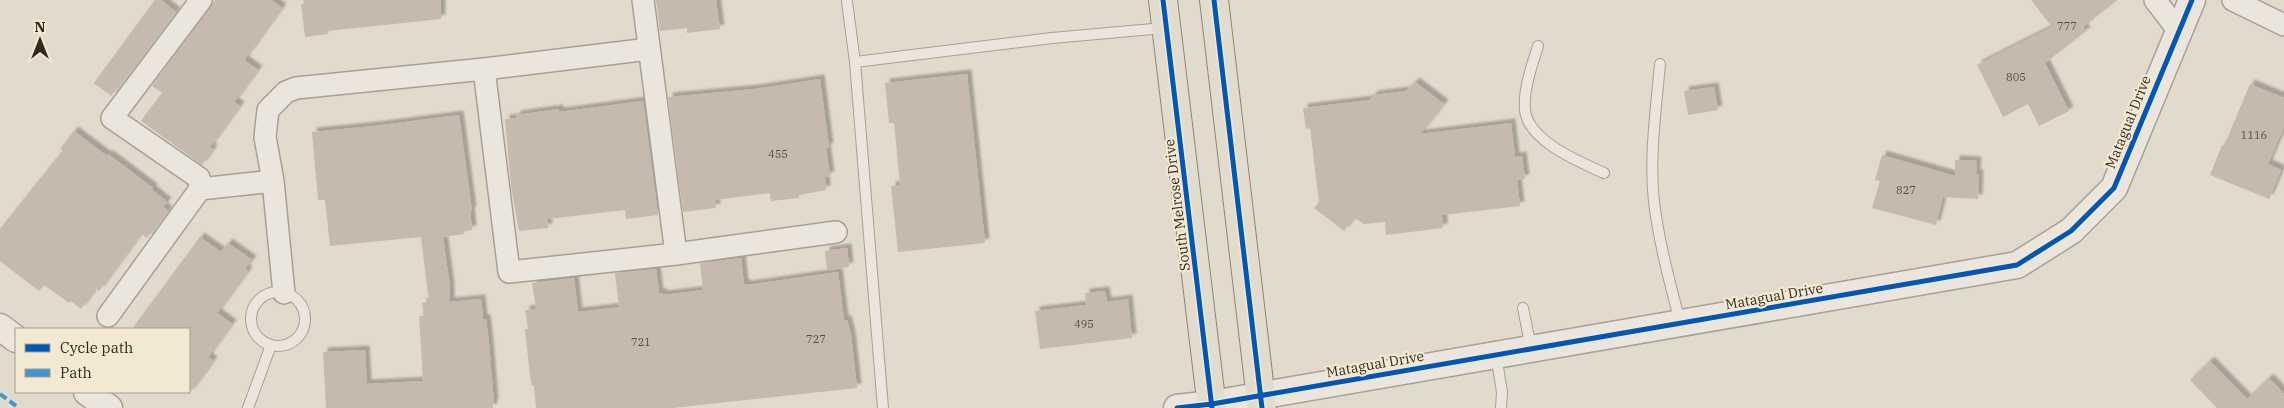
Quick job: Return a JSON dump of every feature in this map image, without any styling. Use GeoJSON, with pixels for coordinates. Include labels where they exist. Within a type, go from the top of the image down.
{"type":"FeatureCollection","features":[{"type":"Feature","properties":{"kind":"main road","name":"South Melrose Drive"},"geometry":{"type":"LineString","coordinates":[[1163,0],[1212,406]]}},
{"type":"Feature","properties":{"kind":"main road"},"geometry":{"type":"LineString","coordinates":[[1214,0],[1261,402]]}},
{"type":"Feature","properties":{"kind":"street"},"geometry":{"type":"LineString","coordinates":[[108,316],[200,189],[199,178],[112,118],[201,0]]}},
{"type":"Feature","properties":{"kind":"street"},"geometry":{"type":"LineString","coordinates":[[643,0],[676,254]]}},
{"type":"Feature","properties":{"kind":"street"},"geometry":{"type":"LineString","coordinates":[[2155,0],[2178,30]]}},
{"type":"Feature","properties":{"kind":"street","name":"Matagual Drive"},"geometry":{"type":"LineString","coordinates":[[1177,408],[1261,402],[1496,355],[2017,265],[2071,231],[2114,188],[2192,0]]}},
{"type":"Feature","properties":{"kind":"street"},"geometry":{"type":"LineString","coordinates":[[2233,0],[2284,25]]}},
{"type":"Feature","properties":{"kind":"street"},"geometry":{"type":"LineString","coordinates":[[284,293],[273,181],[265,137],[268,110],[286,92],[296,88],[484,70],[649,48]]}},
{"type":"Feature","properties":{"kind":"street"},"geometry":{"type":"LineString","coordinates":[[484,70],[509,272],[676,254],[836,232]]}},
{"type":"Feature","properties":{"kind":"street"},"geometry":{"type":"LineString","coordinates":[[200,189],[273,181]]}},
{"type":"Feature","properties":{"kind":"street"},"geometry":{"type":"LineString","coordinates":[[0,327],[15,338]]}},
{"type":"Feature","properties":{"kind":"lane"},"geometry":{"type":"LineString","coordinates":[[847,2],[854,62],[883,408]]}},
{"type":"Feature","properties":{"kind":"lane"},"geometry":{"type":"LineString","coordinates":[[854,62],[1052,38],[1167,28]]}},
{"type":"Feature","properties":{"kind":"lane"},"geometry":{"type":"LineString","coordinates":[[1538,46],[1527,85],[1525,112],[1535,131],[1561,154],[1604,173]]}},
{"type":"Feature","properties":{"kind":"lane"},"geometry":{"type":"LineString","coordinates":[[1660,64],[1652,163],[1654,202],[1662,248],[1680,323]]}},
{"type":"Feature","properties":{"kind":"lane"},"geometry":{"type":"LineString","coordinates":[[268,293],[284,293],[301,304],[305,322],[297,339],[280,346],[271,345],[263,342],[252,329],[251,312],[260,298],[268,293]]}},
{"type":"Feature","properties":{"kind":"lane"},"geometry":{"type":"LineString","coordinates":[[1523,308],[1531,349]]}},
{"type":"Feature","properties":{"kind":"lane"},"geometry":{"type":"LineString","coordinates":[[248,408],[271,345]]}},
{"type":"Feature","properties":{"kind":"lane"},"geometry":{"type":"LineString","coordinates":[[1496,355],[1502,392],[1501,408]]}},
{"type":"Feature","properties":{"kind":"building"},"geometry":{"type":"Polygon","coordinates":[[[155,0],[161,0],[176,12],[111,96],[94,83],[155,0]]]}},
{"type":"Feature","properties":{"kind":"building"},"geometry":{"type":"Polygon","coordinates":[[[215,0],[271,0],[282,8],[244,60],[258,70],[234,102],[240,106],[210,147],[213,149],[202,165],[141,121],[162,93],[152,86],[215,0]]]}},
{"type":"Feature","properties":{"kind":"building"},"geometry":{"type":"Polygon","coordinates":[[[303,0],[441,0],[441,19],[327,31],[328,34],[305,37],[301,4],[304,4],[303,0]]]}},
{"type":"Feature","properties":{"kind":"building"},"geometry":{"type":"Polygon","coordinates":[[[656,0],[716,0],[720,29],[687,33],[687,28],[660,31],[656,0]]]}},
{"type":"Feature","properties":{"kind":"building"},"geometry":{"type":"Polygon","coordinates":[[[2031,0],[2117,0],[2083,27],[2086,31],[2045,63],[2069,111],[2039,126],[2028,104],[2003,117],[1977,65],[2052,27],[2031,0]]]}},
{"type":"Feature","properties":{"kind":"building"},"geometry":{"type":"Polygon","coordinates":[[[967,74],[985,243],[898,252],[891,186],[900,185],[894,123],[889,123],[885,83],[967,74]]]}},
{"type":"Feature","properties":{"kind":"building"},"geometry":{"type":"Polygon","coordinates":[[[820,79],[829,147],[826,148],[830,176],[825,177],[826,190],[799,195],[799,198],[771,201],[770,193],[715,200],[716,208],[683,212],[668,97],[755,89],[820,79]]]}},
{"type":"Feature","properties":{"kind":"building"},"geometry":{"type":"Polygon","coordinates":[[[1415,82],[1444,104],[1420,134],[1511,123],[1515,157],[1522,156],[1525,179],[1517,180],[1520,206],[1443,215],[1443,228],[1386,235],[1385,222],[1364,224],[1355,218],[1344,231],[1314,208],[1319,202],[1310,128],[1306,129],[1303,108],[1369,100],[1374,95],[1406,91],[1415,82]]]}},
{"type":"Feature","properties":{"kind":"building"},"geometry":{"type":"Polygon","coordinates":[[[2250,84],[2284,98],[2284,126],[2268,164],[2281,170],[2269,199],[2210,175],[2250,84]]]}},
{"type":"Feature","properties":{"kind":"building"},"geometry":{"type":"Polygon","coordinates":[[[1714,87],[1718,110],[1688,115],[1684,91],[1714,87]]]}},
{"type":"Feature","properties":{"kind":"building"},"geometry":{"type":"Polygon","coordinates":[[[643,101],[658,215],[626,219],[625,210],[547,219],[548,228],[519,231],[511,186],[505,119],[516,118],[516,115],[559,109],[559,112],[643,101]]]}},
{"type":"Feature","properties":{"kind":"building"},"geometry":{"type":"Polygon","coordinates":[[[459,115],[472,211],[470,211],[472,230],[464,231],[464,234],[443,237],[450,287],[450,302],[481,299],[483,319],[486,319],[489,344],[493,408],[326,408],[323,352],[365,350],[367,384],[423,381],[419,316],[424,316],[422,303],[429,302],[421,237],[330,246],[325,200],[318,200],[312,132],[459,115]]]}},
{"type":"Feature","properties":{"kind":"building"},"geometry":{"type":"Polygon","coordinates":[[[74,131],[153,188],[152,190],[167,202],[163,207],[168,211],[147,238],[141,234],[99,291],[96,288],[81,309],[44,285],[39,291],[0,261],[0,229],[63,150],[60,149],[74,131]]]}},
{"type":"Feature","properties":{"kind":"building"},"geometry":{"type":"Polygon","coordinates":[[[1882,155],[1955,176],[1955,160],[1977,161],[1976,174],[1979,174],[1978,199],[1943,197],[1936,225],[1872,208],[1880,181],[1875,180],[1882,155]]]}},
{"type":"Feature","properties":{"kind":"building"},"geometry":{"type":"Polygon","coordinates":[[[200,237],[221,252],[228,243],[252,260],[245,269],[248,271],[217,313],[232,324],[208,357],[213,361],[190,393],[190,328],[133,328],[200,237]]]}},
{"type":"Feature","properties":{"kind":"building"},"geometry":{"type":"Polygon","coordinates":[[[847,248],[849,267],[827,270],[825,251],[847,248]]]}},
{"type":"Feature","properties":{"kind":"building"},"geometry":{"type":"Polygon","coordinates":[[[741,258],[744,284],[747,285],[838,272],[844,320],[847,320],[851,335],[857,388],[673,408],[536,408],[534,386],[532,386],[530,376],[525,329],[528,329],[525,310],[536,309],[532,283],[574,278],[578,312],[619,307],[615,273],[656,269],[659,293],[663,293],[663,295],[703,290],[700,263],[741,258]]]}},
{"type":"Feature","properties":{"kind":"building"},"geometry":{"type":"Polygon","coordinates":[[[1105,291],[1107,302],[1128,299],[1132,338],[1040,349],[1035,311],[1086,305],[1085,293],[1105,291]]]}},
{"type":"Feature","properties":{"kind":"building"},"geometry":{"type":"Polygon","coordinates":[[[2210,361],[2247,399],[2269,378],[2284,394],[2284,408],[2217,408],[2190,380],[2210,361]]]}},
{"type":"Feature","properties":{"kind":"marked path"},"geometry":{"type":"LineString","coordinates":[[0,394],[19,408]]}},
{"type":"Feature","properties":{"kind":"cycle path"},"geometry":{"type":"LineString","coordinates":[[1163,0],[1212,408]]}},
{"type":"Feature","properties":{"kind":"cycle path"},"geometry":{"type":"LineString","coordinates":[[1214,0],[1262,408]]}},
{"type":"Feature","properties":{"kind":"cycle path"},"geometry":{"type":"LineString","coordinates":[[1177,408],[1212,404],[2017,265],[2071,231],[2114,188],[2192,0]]}}]}
